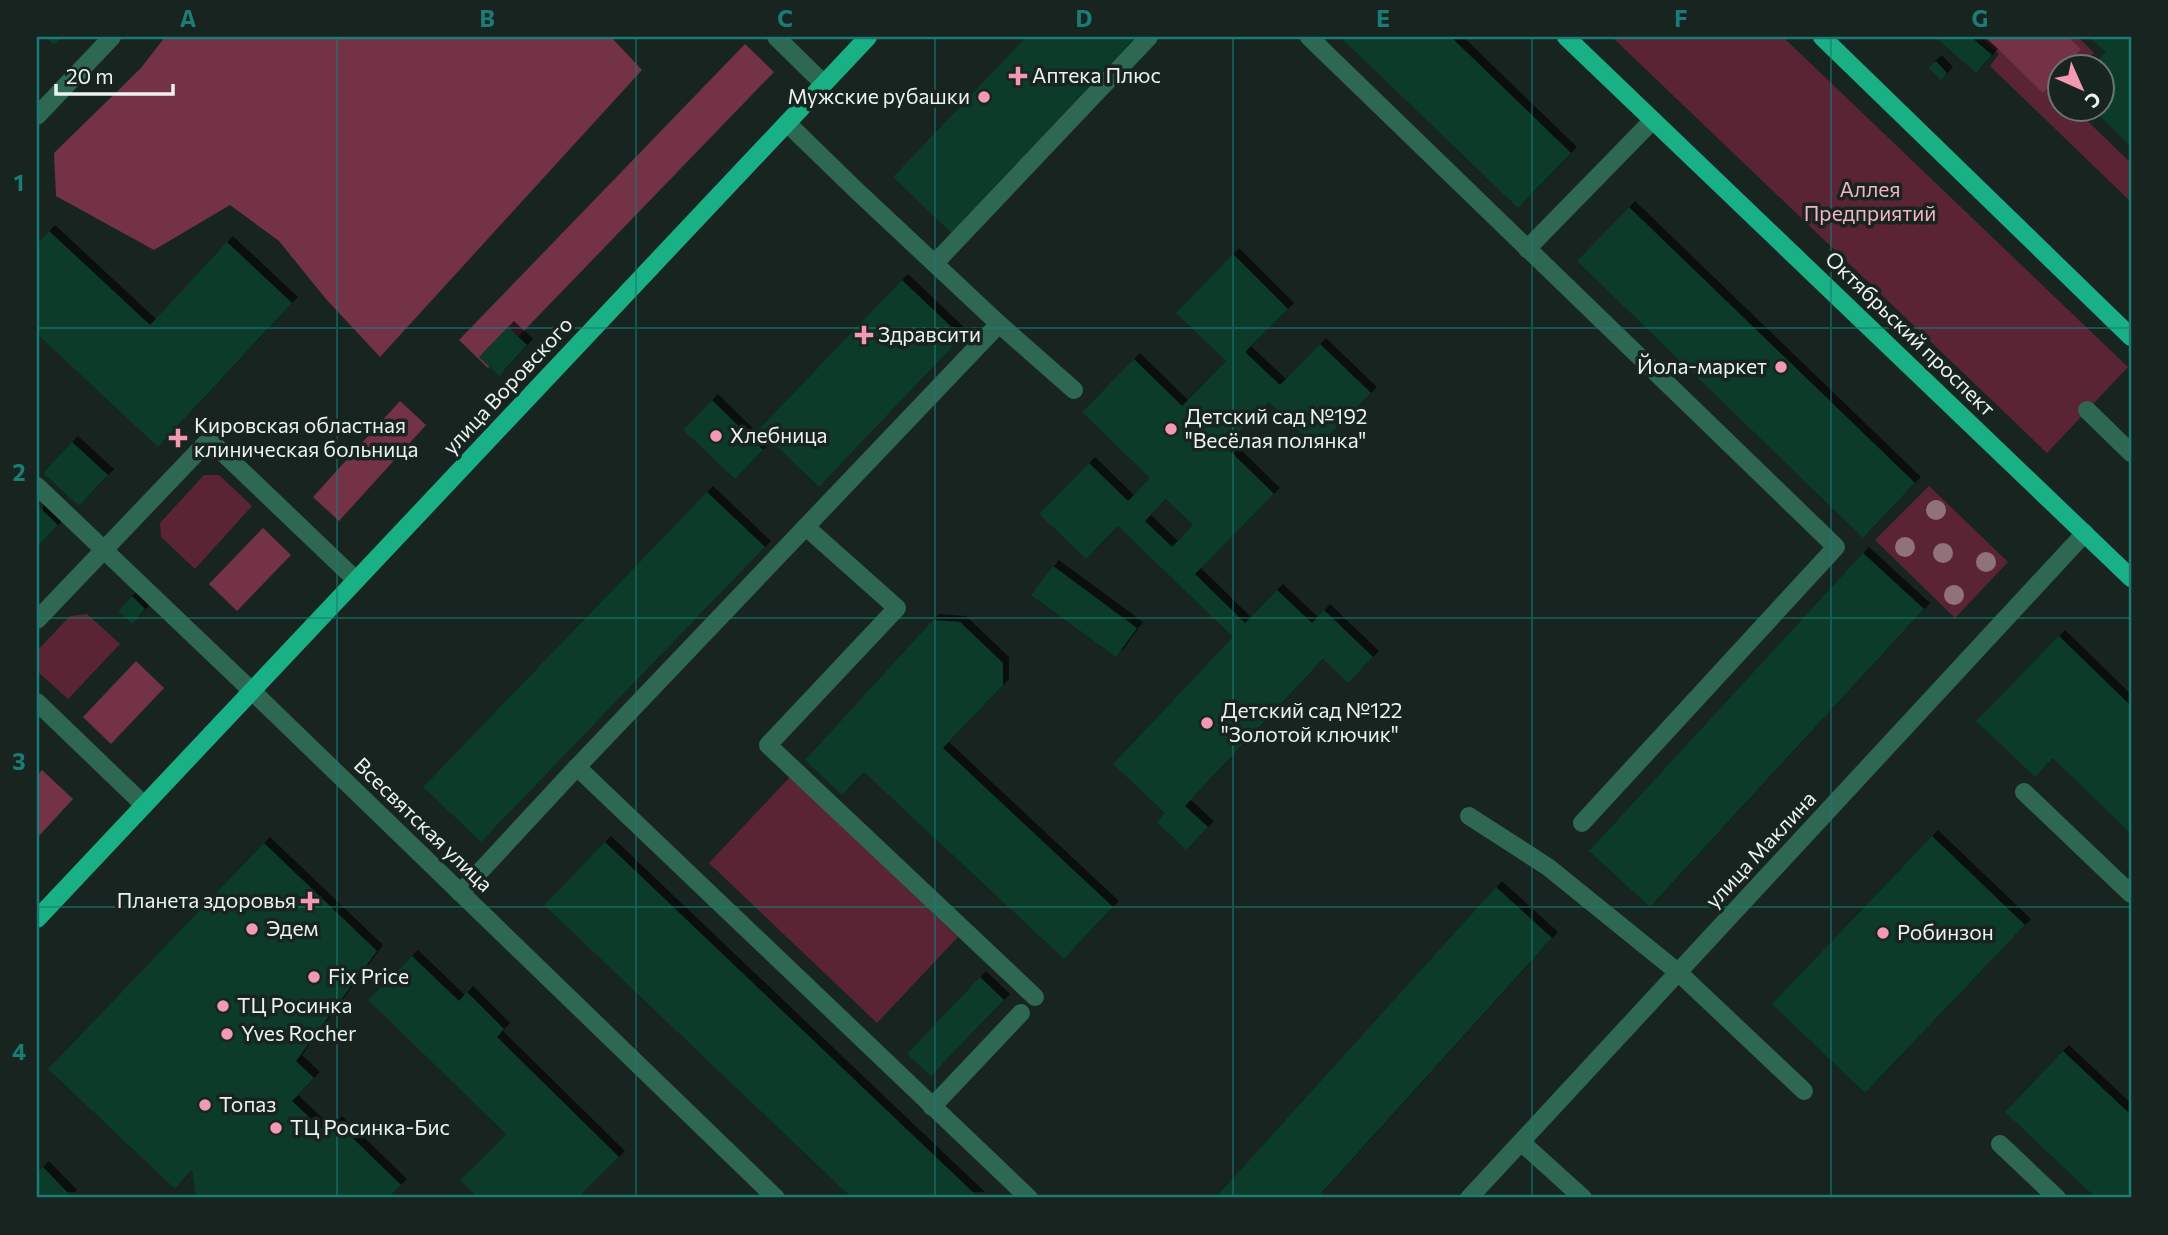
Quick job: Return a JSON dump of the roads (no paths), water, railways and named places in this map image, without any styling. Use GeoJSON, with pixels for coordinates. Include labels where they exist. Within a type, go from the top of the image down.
{"type":"FeatureCollection","features":[{"type":"Feature","properties":{"kind":"main road","name":"улица Воровского"},"geometry":{"type":"LineString","coordinates":[[37,919],[868,37]]}},
{"type":"Feature","properties":{"kind":"main road","name":"Октябрьский проспект"},"geometry":{"type":"LineString","coordinates":[[1566,37],[2131,578]]}},
{"type":"Feature","properties":{"kind":"main road"},"geometry":{"type":"LineString","coordinates":[[1822,37],[2131,337]]}},
{"type":"Feature","properties":{"kind":"street"},"geometry":{"type":"LineString","coordinates":[[37,116],[112,37]]}},
{"type":"Feature","properties":{"kind":"street"},"geometry":{"type":"LineString","coordinates":[[776,37],[824,84]]}},
{"type":"Feature","properties":{"kind":"street"},"geometry":{"type":"LineString","coordinates":[[935,263],[1149,37]]}},
{"type":"Feature","properties":{"kind":"street"},"geometry":{"type":"LineString","coordinates":[[1309,37],[1836,547],[1582,823]]}},
{"type":"Feature","properties":{"kind":"street"},"geometry":{"type":"LineString","coordinates":[[1527,248],[1653,120]]}},
{"type":"Feature","properties":{"kind":"street"},"geometry":{"type":"LineString","coordinates":[[787,123],[999,324],[1074,390]]}},
{"type":"Feature","properties":{"kind":"street"},"geometry":{"type":"LineString","coordinates":[[460,893],[999,324]]}},
{"type":"Feature","properties":{"kind":"street"},"geometry":{"type":"LineString","coordinates":[[2087,411],[2131,453]]}},
{"type":"Feature","properties":{"kind":"street"},"geometry":{"type":"LineString","coordinates":[[37,620],[205,444],[213,443],[356,580]]}},
{"type":"Feature","properties":{"kind":"street","name":"Всесвятская улица"},"geometry":{"type":"LineString","coordinates":[[37,486],[776,1198]]}},
{"type":"Feature","properties":{"kind":"street"},"geometry":{"type":"LineString","coordinates":[[806,527],[897,608],[768,744],[1035,997]]}},
{"type":"Feature","properties":{"kind":"street","name":"улица Маклина"},"geometry":{"type":"LineString","coordinates":[[1469,1198],[2085,533]]}},
{"type":"Feature","properties":{"kind":"street"},"geometry":{"type":"LineString","coordinates":[[37,702],[144,805]]}},
{"type":"Feature","properties":{"kind":"street"},"geometry":{"type":"LineString","coordinates":[[577,767],[1029,1198]]}},
{"type":"Feature","properties":{"kind":"street"},"geometry":{"type":"LineString","coordinates":[[2024,792],[2131,894]]}},
{"type":"Feature","properties":{"kind":"street"},"geometry":{"type":"LineString","coordinates":[[1469,816],[1548,867],[1679,973],[1804,1091]]}},
{"type":"Feature","properties":{"kind":"street"},"geometry":{"type":"LineString","coordinates":[[932,1107],[1021,1013]]}},
{"type":"Feature","properties":{"kind":"street"},"geometry":{"type":"LineString","coordinates":[[1521,1142],[1583,1198]]}},
{"type":"Feature","properties":{"kind":"street"},"geometry":{"type":"LineString","coordinates":[[2000,1144],[2057,1198]]}},
{"type":"Feature","properties":{"kind":"place","name":"Аптека Плюс"},"geometry":{"type":"Point","coordinates":[1018,76]}},
{"type":"Feature","properties":{"kind":"place","name":"Мужские рубашки"},"geometry":{"type":"Point","coordinates":[984,97]}},
{"type":"Feature","properties":{"kind":"place","name":"Здравсити"},"geometry":{"type":"Point","coordinates":[864,335]}},
{"type":"Feature","properties":{"kind":"place","name":"Йола-маркет"},"geometry":{"type":"Point","coordinates":[1781,367]}},
{"type":"Feature","properties":{"kind":"place","name":"Детский сад №192 \"Весёлая полянка\""},"geometry":{"type":"Point","coordinates":[1171,429]}},
{"type":"Feature","properties":{"kind":"place","name":"Хлебница"},"geometry":{"type":"Point","coordinates":[716,436]}},
{"type":"Feature","properties":{"kind":"place","name":"Кировская областная клиническая больница"},"geometry":{"type":"Point","coordinates":[178,438]}},
{"type":"Feature","properties":{"kind":"place","name":"Детский сад №122 \"Золотой ключик\""},"geometry":{"type":"Point","coordinates":[1207,723]}},
{"type":"Feature","properties":{"kind":"place","name":"Планета здоровья"},"geometry":{"type":"Point","coordinates":[310,901]}},
{"type":"Feature","properties":{"kind":"place","name":"Эдем"},"geometry":{"type":"Point","coordinates":[252,929]}},
{"type":"Feature","properties":{"kind":"place","name":"Робинзон"},"geometry":{"type":"Point","coordinates":[1883,933]}},
{"type":"Feature","properties":{"kind":"place","name":"Fix Price"},"geometry":{"type":"Point","coordinates":[314,977]}},
{"type":"Feature","properties":{"kind":"place","name":"ТЦ Росинка"},"geometry":{"type":"Point","coordinates":[223,1006]}},
{"type":"Feature","properties":{"kind":"place","name":"Yves Rocher"},"geometry":{"type":"Point","coordinates":[227,1034]}},
{"type":"Feature","properties":{"kind":"place","name":"Топаз"},"geometry":{"type":"Point","coordinates":[205,1105]}},
{"type":"Feature","properties":{"kind":"place","name":"ТЦ Росинка-Бис"},"geometry":{"type":"Point","coordinates":[276,1128]}},
{"type":"Feature","properties":{"kind":"park label","name":"Аллея Предприятий"},"geometry":{"type":"Point","coordinates":[1870,202]}}]}
